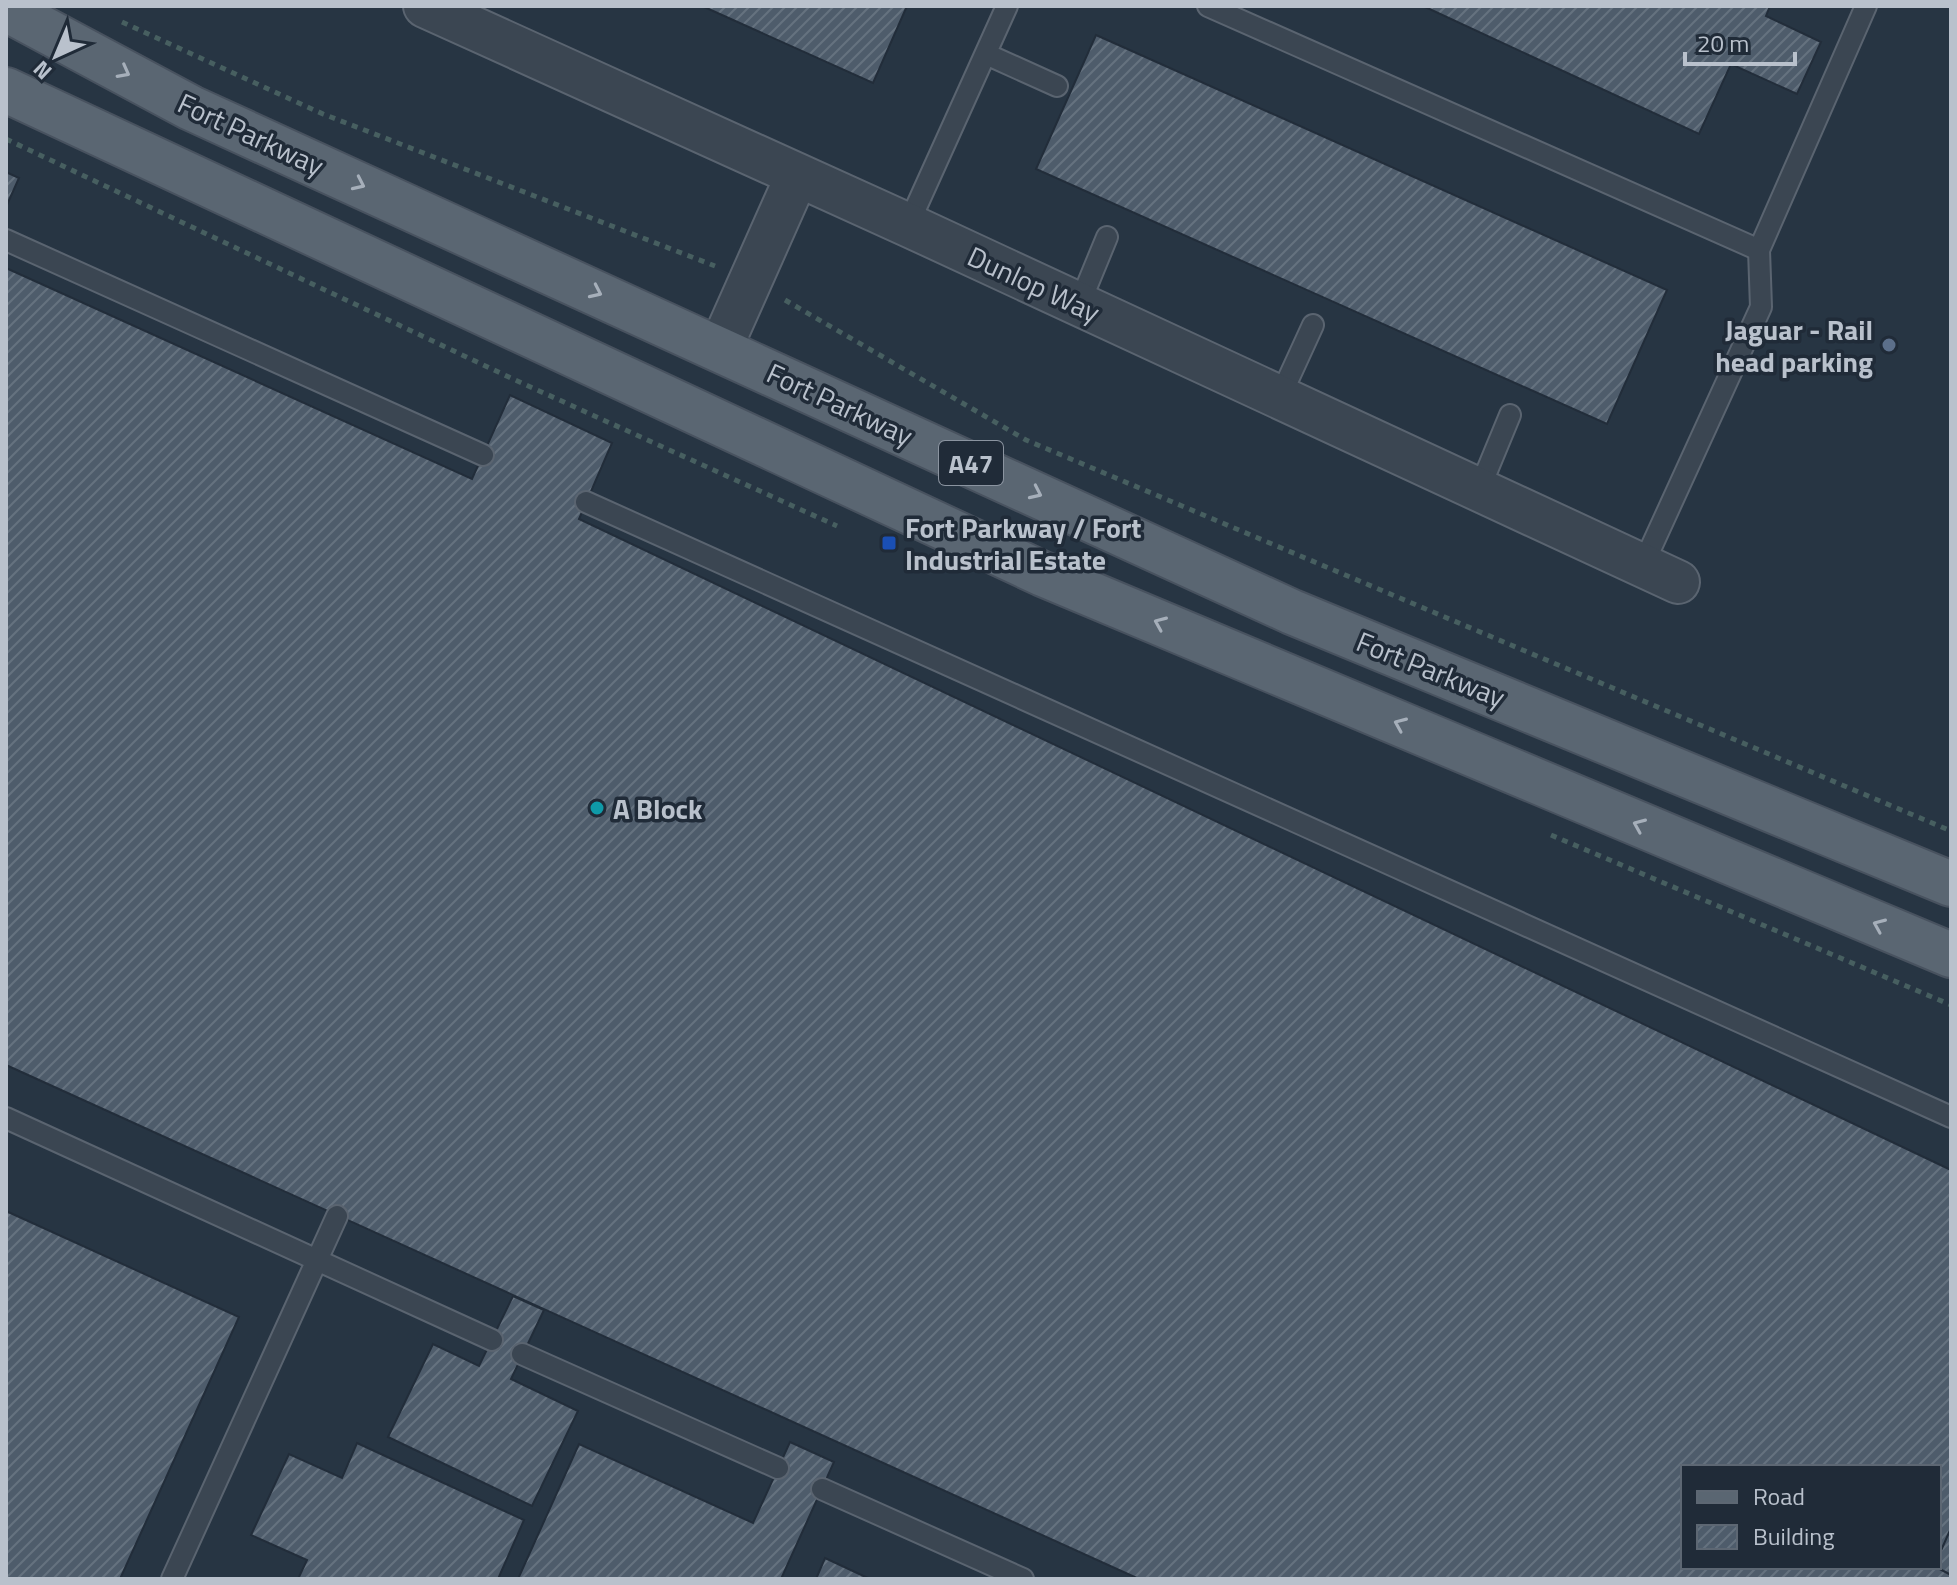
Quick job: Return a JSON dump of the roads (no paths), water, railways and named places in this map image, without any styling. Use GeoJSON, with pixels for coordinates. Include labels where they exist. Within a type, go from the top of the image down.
{"type":"FeatureCollection","features":[{"type":"Feature","properties":{"kind":"main road","name":"Fort Parkway"},"geometry":{"type":"LineString","coordinates":[[6,9],[191,108],[1292,612],[1951,884]]}},
{"type":"Feature","properties":{"kind":"main road","name":"A47"},"geometry":{"type":"LineString","coordinates":[[6,90],[1043,574],[1951,955]]}},
{"type":"Feature","properties":{"kind":"street","name":"Dunlop Way"},"geometry":{"type":"LineString","coordinates":[[425,6],[908,225],[1660,573]]}},
{"type":"Feature","properties":{"kind":"street"},"geometry":{"type":"LineString","coordinates":[[720,349],[797,176]]}},
{"type":"Feature","properties":{"kind":"lane"},"geometry":{"type":"LineString","coordinates":[[908,225],[1007,6]]}},
{"type":"Feature","properties":{"kind":"lane"},"geometry":{"type":"LineString","coordinates":[[1208,6],[1759,250],[1866,6]]}},
{"type":"Feature","properties":{"kind":"lane"},"geometry":{"type":"LineString","coordinates":[[986,54],[1057,86]]}},
{"type":"Feature","properties":{"kind":"lane"},"geometry":{"type":"LineString","coordinates":[[1079,305],[1107,237]]}},
{"type":"Feature","properties":{"kind":"lane"},"geometry":{"type":"LineString","coordinates":[[6,240],[483,455]]}},
{"type":"Feature","properties":{"kind":"lane","name":"Dunlop Way"},"geometry":{"type":"LineString","coordinates":[[1660,573],[1682,478],[1761,307],[1759,250]]}},
{"type":"Feature","properties":{"kind":"lane"},"geometry":{"type":"LineString","coordinates":[[1280,397],[1313,325]]}},
{"type":"Feature","properties":{"kind":"lane"},"geometry":{"type":"LineString","coordinates":[[1479,490],[1510,415]]}},
{"type":"Feature","properties":{"kind":"lane"},"geometry":{"type":"LineString","coordinates":[[586,502],[652,543],[1951,1117]]}},
{"type":"Feature","properties":{"kind":"lane"},"geometry":{"type":"LineString","coordinates":[[6,1118],[492,1340]]}},
{"type":"Feature","properties":{"kind":"lane"},"geometry":{"type":"LineString","coordinates":[[172,1579],[337,1216]]}},
{"type":"Feature","properties":{"kind":"lane"},"geometry":{"type":"LineString","coordinates":[[522,1354],[778,1468]]}},
{"type":"Feature","properties":{"kind":"lane"},"geometry":{"type":"LineString","coordinates":[[822,1489],[1023,1579]]}},
{"type":"Feature","properties":{"kind":"place","name":"Jaguar - Rail head parking"},"geometry":{"type":"Point","coordinates":[1889,345]}},
{"type":"Feature","properties":{"kind":"place","name":"Fort Parkway / Fort Industrial Estate"},"geometry":{"type":"Point","coordinates":[889,543]}},
{"type":"Feature","properties":{"kind":"place","name":"A Block"},"geometry":{"type":"Point","coordinates":[597,808]}}]}
